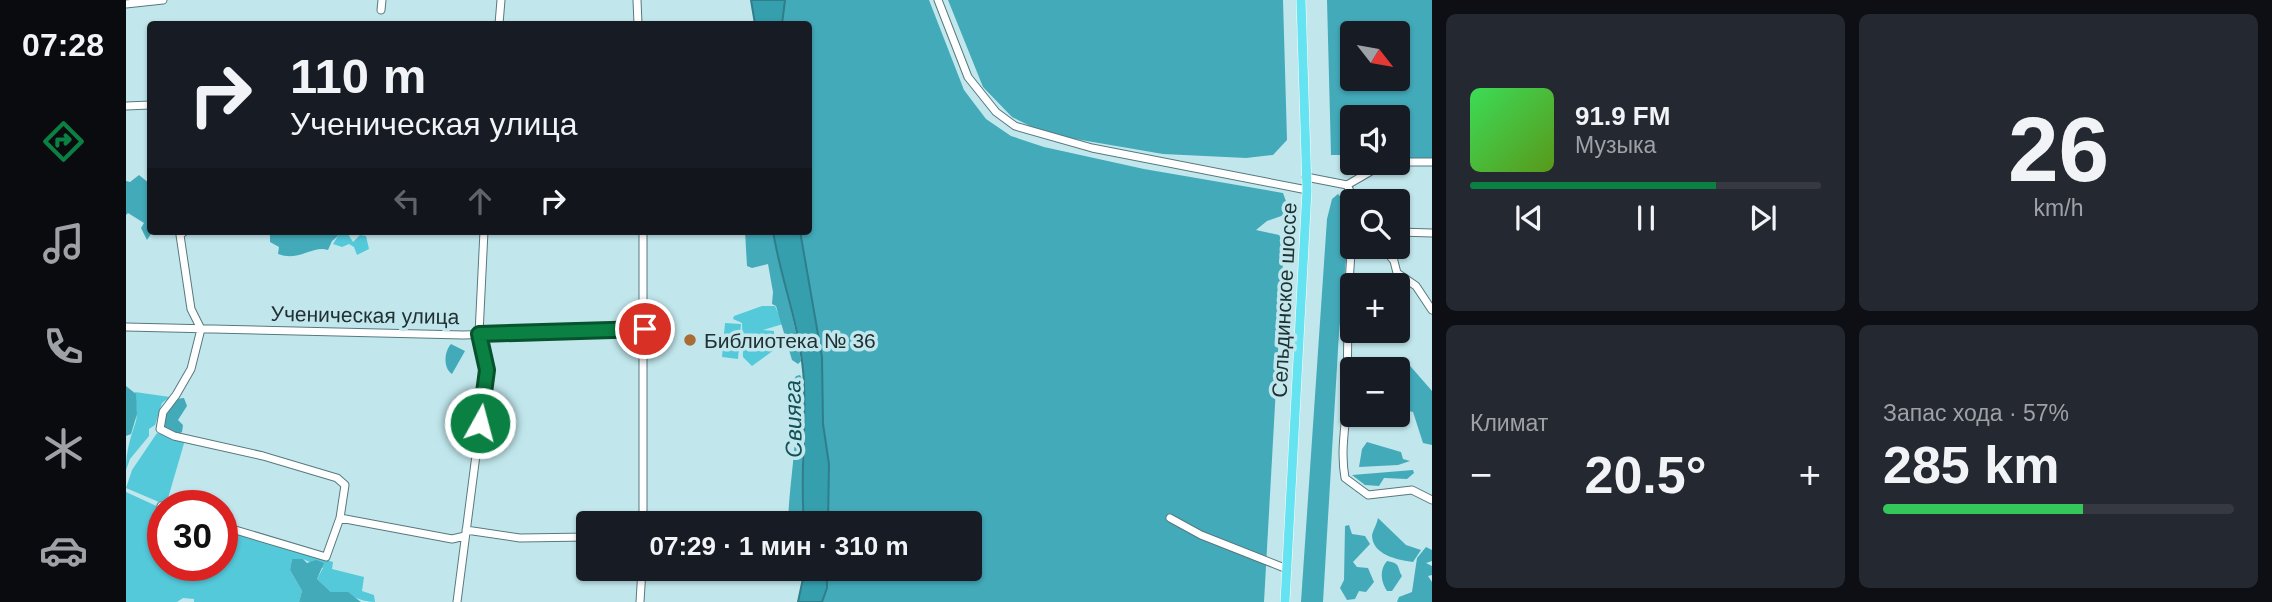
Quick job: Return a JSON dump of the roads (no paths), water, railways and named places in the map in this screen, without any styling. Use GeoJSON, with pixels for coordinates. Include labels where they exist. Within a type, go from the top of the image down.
{"type":"FeatureCollection","features":[{"type":"Feature","properties":{"kind":"main road","name":"Сельдинское шоссе"},"geometry":{"type":"LineString","coordinates":[[1285,602],[1307,190],[1301,0]]}},
{"type":"Feature","properties":{"kind":"street"},"geometry":{"type":"LineString","coordinates":[[126,4],[163,0]]}},
{"type":"Feature","properties":{"kind":"street"},"geometry":{"type":"LineString","coordinates":[[381,10],[382,0]]}},
{"type":"Feature","properties":{"kind":"street"},"geometry":{"type":"LineString","coordinates":[[499,21],[501,0]]}},
{"type":"Feature","properties":{"kind":"street"},"geometry":{"type":"LineString","coordinates":[[637,0],[638,21]]}},
{"type":"Feature","properties":{"kind":"street"},"geometry":{"type":"LineString","coordinates":[[938,0],[968,77],[982,98],[1015,126],[1092,148],[1307,190]]}},
{"type":"Feature","properties":{"kind":"street"},"geometry":{"type":"LineString","coordinates":[[126,106],[147,105]]}},
{"type":"Feature","properties":{"kind":"street"},"geometry":{"type":"LineString","coordinates":[[1410,162],[1432,162]]}},
{"type":"Feature","properties":{"kind":"street"},"geometry":{"type":"LineString","coordinates":[[1306,177],[1347,185],[1364,175]]}},
{"type":"Feature","properties":{"kind":"street"},"geometry":{"type":"LineString","coordinates":[[1347,185],[1349,189]]}},
{"type":"Feature","properties":{"kind":"street"},"geometry":{"type":"LineString","coordinates":[[1410,232],[1432,233]]}},
{"type":"Feature","properties":{"kind":"street"},"geometry":{"type":"LineString","coordinates":[[180,235],[191,309],[201,329],[191,369],[163,412],[160,429],[174,436],[263,456],[337,478],[345,485],[340,518],[326,557],[238,531]]}},
{"type":"Feature","properties":{"kind":"street"},"geometry":{"type":"LineString","coordinates":[[457,602],[487,370],[479,334],[484,235]]}},
{"type":"Feature","properties":{"kind":"street"},"geometry":{"type":"LineString","coordinates":[[643,235],[643,511]]}},
{"type":"Feature","properties":{"kind":"street"},"geometry":{"type":"LineString","coordinates":[[1350,259],[1346,297],[1347,404],[1341,456],[1345,478],[1368,495],[1412,491],[1432,500]]}},
{"type":"Feature","properties":{"kind":"street"},"geometry":{"type":"LineString","coordinates":[[1392,259],[1397,273],[1416,285],[1432,310]]}},
{"type":"Feature","properties":{"kind":"street","name":"Ученическая улица"},"geometry":{"type":"LineString","coordinates":[[126,327],[479,334],[645,329]]}},
{"type":"Feature","properties":{"kind":"street"},"geometry":{"type":"LineString","coordinates":[[340,518],[452,540],[466,533],[520,538],[576,537]]}},
{"type":"Feature","properties":{"kind":"street"},"geometry":{"type":"LineString","coordinates":[[1170,518],[1221,544],[1287,569]]}},
{"type":"Feature","properties":{"kind":"street"},"geometry":{"type":"LineString","coordinates":[[640,602],[641,581]]}},
{"type":"Feature","properties":{"kind":"place","name":"Библиотека № 36"},"geometry":{"type":"Point","coordinates":[690,340]}},
{"type":"Feature","properties":{"kind":"water label","name":"Свияга"},"geometry":{"type":"Point","coordinates":[793,419]}}]}
